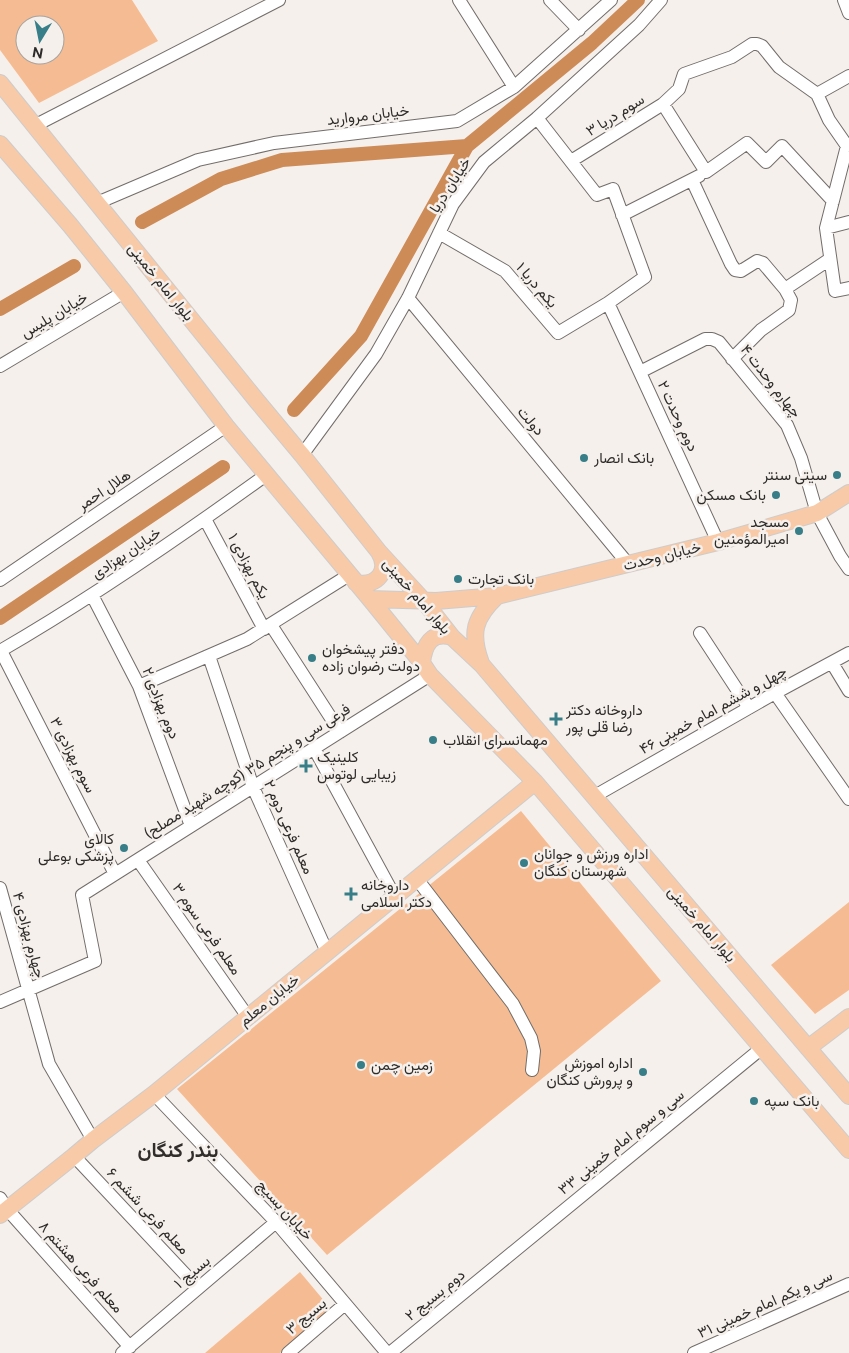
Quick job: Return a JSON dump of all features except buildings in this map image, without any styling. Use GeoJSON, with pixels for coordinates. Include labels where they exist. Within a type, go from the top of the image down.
{"type":"FeatureCollection","features":[{"type":"Feature","properties":{"kind":"main road","name":"بلوار امام خمینی"},"geometry":{"type":"LineString","coordinates":[[0,84],[302,455],[378,552],[423,600],[452,637],[482,666],[849,1096]]}},
{"type":"Feature","properties":{"kind":"main road"},"geometry":{"type":"LineString","coordinates":[[0,144],[70,225],[124,292],[226,426],[426,669],[535,782],[848,1148]]}},
{"type":"Feature","properties":{"kind":"main road","name":"خیابان وحدت"},"geometry":{"type":"LineString","coordinates":[[370,599],[423,600],[498,596],[718,542],[817,512],[849,493]]}},
{"type":"Feature","properties":{"kind":"main road"},"geometry":{"type":"LineString","coordinates":[[353,579],[364,584],[371,583],[377,579],[382,573],[384,565],[378,552]]}},
{"type":"Feature","properties":{"kind":"main road"},"geometry":{"type":"LineString","coordinates":[[482,666],[475,646],[476,627],[484,608],[498,596]]}},
{"type":"Feature","properties":{"kind":"main road"},"geometry":{"type":"LineString","coordinates":[[426,669],[423,652],[428,642],[436,636],[446,635],[452,637]]}},
{"type":"Feature","properties":{"kind":"main road","name":"خیابان معلم"},"geometry":{"type":"LineString","coordinates":[[2,1207],[74,1156],[154,1094],[535,782]]}},
{"type":"Feature","properties":{"kind":"main road"},"geometry":{"type":"LineString","coordinates":[[808,1048],[849,1018]]}},
{"type":"Feature","properties":{"kind":"street"},"geometry":{"type":"LineString","coordinates":[[34,126],[279,0]]}},
{"type":"Feature","properties":{"kind":"street"},"geometry":{"type":"LineString","coordinates":[[459,0],[514,87]]}},
{"type":"Feature","properties":{"kind":"street"},"geometry":{"type":"LineString","coordinates":[[550,0],[579,30]]}},
{"type":"Feature","properties":{"kind":"street","name":"خیابان مروارید"},"geometry":{"type":"LineString","coordinates":[[97,203],[198,160],[274,143],[458,121],[514,87],[610,0]]}},
{"type":"Feature","properties":{"kind":"street","name":"خیابان دریا"},"geometry":{"type":"LineString","coordinates":[[302,455],[376,354],[408,298],[453,204],[484,162],[537,118],[639,25],[661,0]]}},
{"type":"Feature","properties":{"kind":"street"},"geometry":{"type":"LineString","coordinates":[[844,0],[849,13]]}},
{"type":"Feature","properties":{"kind":"street"},"geometry":{"type":"LineString","coordinates":[[663,104],[679,89],[684,74],[732,57],[752,44],[762,46],[779,67],[817,94],[829,120],[848,145],[826,228],[835,291],[849,288]]}},
{"type":"Feature","properties":{"kind":"street"},"geometry":{"type":"LineString","coordinates":[[817,94],[849,76]]}},
{"type":"Feature","properties":{"kind":"street","name":"سوم دریا ۳"},"geometry":{"type":"LineString","coordinates":[[571,161],[663,104],[706,172]]}},
{"type":"Feature","properties":{"kind":"street"},"geometry":{"type":"LineString","coordinates":[[537,118],[597,196],[612,190],[622,214],[645,277],[608,303]]}},
{"type":"Feature","properties":{"kind":"street"},"geometry":{"type":"LineString","coordinates":[[622,214],[692,180],[747,143],[766,162],[782,146],[833,201]]}},
{"type":"Feature","properties":{"kind":"street"},"geometry":{"type":"LineString","coordinates":[[692,180],[730,264],[735,270],[741,271],[757,261],[763,263],[785,289],[791,300],[789,310],[762,330],[732,359]]}},
{"type":"Feature","properties":{"kind":"street"},"geometry":{"type":"LineString","coordinates":[[826,228],[849,222]]}},
{"type":"Feature","properties":{"kind":"street","name":"یکم دریا ۱"},"geometry":{"type":"LineString","coordinates":[[439,233],[505,271],[558,333],[608,303]]}},
{"type":"Feature","properties":{"kind":"street"},"geometry":{"type":"LineString","coordinates":[[785,289],[830,259]]}},
{"type":"Feature","properties":{"kind":"street","name":"خیابان پلیس"},"geometry":{"type":"LineString","coordinates":[[0,366],[124,292]]}},
{"type":"Feature","properties":{"kind":"street","name":"دولت"},"geometry":{"type":"LineString","coordinates":[[408,298],[629,565]]}},
{"type":"Feature","properties":{"kind":"street","name":"دوم وحدت ۲"},"geometry":{"type":"LineString","coordinates":[[608,303],[718,542]]}},
{"type":"Feature","properties":{"kind":"street","name":"چهارم وحدت ۴"},"geometry":{"type":"LineString","coordinates":[[640,372],[705,340],[712,339],[720,342],[787,424],[801,458],[817,512],[844,554],[849,569]]}},
{"type":"Feature","properties":{"kind":"street","name":"هلال احمر"},"geometry":{"type":"LineString","coordinates":[[0,580],[226,426]]}},
{"type":"Feature","properties":{"kind":"street","name":"خیابان بهزادی"},"geometry":{"type":"LineString","coordinates":[[0,651],[92,595],[205,519],[266,475]]}},
{"type":"Feature","properties":{"kind":"street","name":"یکم بهزادی ۱"},"geometry":{"type":"LineString","coordinates":[[205,519],[267,627],[340,732]]}},
{"type":"Feature","properties":{"kind":"street"},"geometry":{"type":"LineString","coordinates":[[139,686],[247,639],[353,579]]}},
{"type":"Feature","properties":{"kind":"street","name":"دوم بهزادی ۲"},"geometry":{"type":"LineString","coordinates":[[92,595],[139,686],[191,826]]}},
{"type":"Feature","properties":{"kind":"street"},"geometry":{"type":"LineString","coordinates":[[700,633],[749,708]]}},
{"type":"Feature","properties":{"kind":"street","name":"سوم بهزادی ۳"},"geometry":{"type":"LineString","coordinates":[[0,651],[115,874]]}},
{"type":"Feature","properties":{"kind":"street","name":"چهل و ششم امام خمینی ۴۶"},"geometry":{"type":"LineString","coordinates":[[593,797],[849,653]]}},
{"type":"Feature","properties":{"kind":"street","name":"معلم فرعی دوم ۲"},"geometry":{"type":"LineString","coordinates":[[208,656],[253,787],[327,952]]}},
{"type":"Feature","properties":{"kind":"street"},"geometry":{"type":"LineString","coordinates":[[832,662],[849,691]]}},
{"type":"Feature","properties":{"kind":"street","name":"فرعی سی و پنجم ۳۵ (کوچه شهید مصلح)"},"geometry":{"type":"LineString","coordinates":[[27,990],[96,961],[82,896],[340,732],[426,669]]}},
{"type":"Feature","properties":{"kind":"street"},"geometry":{"type":"LineString","coordinates":[[775,693],[849,799]]}},
{"type":"Feature","properties":{"kind":"street"},"geometry":{"type":"LineString","coordinates":[[314,748],[394,897]]}},
{"type":"Feature","properties":{"kind":"street","name":"معلم فرعی سوم ۳"},"geometry":{"type":"LineString","coordinates":[[138,860],[248,1017]]}},
{"type":"Feature","properties":{"kind":"street"},"geometry":{"type":"LineString","coordinates":[[417,879],[513,1004],[531,1038],[534,1050],[532,1070]]}},
{"type":"Feature","properties":{"kind":"street","name":"چهارم بهزادی ۴"},"geometry":{"type":"LineString","coordinates":[[0,888],[49,1064],[93,1140]]}},
{"type":"Feature","properties":{"kind":"street"},"geometry":{"type":"LineString","coordinates":[[0,1002],[27,990]]}},
{"type":"Feature","properties":{"kind":"street","name":"سی و سوم امام خمینی ۳۳"},"geometry":{"type":"LineString","coordinates":[[500,1262],[762,1048]]}},
{"type":"Feature","properties":{"kind":"street","name":"خیابان بسیج"},"geometry":{"type":"LineString","coordinates":[[154,1094],[276,1222],[388,1353]]}},
{"type":"Feature","properties":{"kind":"street","name":"معلم فرعی ششم ۶"},"geometry":{"type":"LineString","coordinates":[[74,1156],[198,1288]]}},
{"type":"Feature","properties":{"kind":"street","name":"معلم فرعی هشتم ۸"},"geometry":{"type":"LineString","coordinates":[[2,1207],[126,1350]]}},
{"type":"Feature","properties":{"kind":"street","name":"بسیج ۱"},"geometry":{"type":"LineString","coordinates":[[126,1350],[276,1222]]}},
{"type":"Feature","properties":{"kind":"street","name":"دوم بسیج ۲"},"geometry":{"type":"LineString","coordinates":[[388,1353],[500,1262]]}},
{"type":"Feature","properties":{"kind":"street","name":"سی و یکم امام خمینی ۳۱"},"geometry":{"type":"LineString","coordinates":[[694,1353],[849,1284]]}},
{"type":"Feature","properties":{"kind":"street","name":"بسیج ۳"},"geometry":{"type":"LineString","coordinates":[[288,1353],[345,1304]]}},
{"type":"Feature","properties":{"kind":"shaded area"},"geometry":{"type":"Polygon","coordinates":[[[0,0],[132,0],[158,41],[39,103],[0,50],[0,0]]]}},
{"type":"Feature","properties":{"kind":"shaded area"},"geometry":{"type":"Polygon","coordinates":[[[521,811],[661,981],[327,1255],[177,1089],[521,811]]]}},
{"type":"Feature","properties":{"kind":"shaded area"},"geometry":{"type":"Polygon","coordinates":[[[849,902],[849,990],[815,1014],[771,965],[849,902]]]}},
{"type":"Feature","properties":{"kind":"shaded area"},"geometry":{"type":"Polygon","coordinates":[[[300,1272],[331,1309],[280,1353],[205,1353],[300,1272]]]}},
{"type":"Feature","properties":{"kind":"waterway"},"geometry":{"type":"LineString","coordinates":[[294,410],[361,336],[467,146],[592,43],[638,0]]}},
{"type":"Feature","properties":{"kind":"waterway"},"geometry":{"type":"LineString","coordinates":[[142,222],[221,179],[282,160],[467,146]]}},
{"type":"Feature","properties":{"kind":"waterway"},"geometry":{"type":"LineString","coordinates":[[0,309],[74,266]]}},
{"type":"Feature","properties":{"kind":"waterway"},"geometry":{"type":"LineString","coordinates":[[0,618],[223,467]]}},
{"type":"Feature","properties":{"kind":"place","name":"بانک انصار"},"geometry":{"type":"Point","coordinates":[584,458]}},
{"type":"Feature","properties":{"kind":"place","name":"سیتی سنتر"},"geometry":{"type":"Point","coordinates":[837,475]}},
{"type":"Feature","properties":{"kind":"place","name":"بانک مسکن"},"geometry":{"type":"Point","coordinates":[776,495]}},
{"type":"Feature","properties":{"kind":"place","name":"مسجد امیرالمؤمنین"},"geometry":{"type":"Point","coordinates":[799,531]}},
{"type":"Feature","properties":{"kind":"place","name":"بانک تجارت"},"geometry":{"type":"Point","coordinates":[458,579]}},
{"type":"Feature","properties":{"kind":"place","name":"دفتر پیشخوان دولت رضوان زاده"},"geometry":{"type":"Point","coordinates":[312,658]}},
{"type":"Feature","properties":{"kind":"place","name":"داروخانه دکتر رضا قلی پور"},"geometry":{"type":"Point","coordinates":[556,719]}},
{"type":"Feature","properties":{"kind":"place","name":"مهمانسرای انقلاب"},"geometry":{"type":"Point","coordinates":[433,740]}},
{"type":"Feature","properties":{"kind":"place","name":"کلینیک زیبایی لوتوس"},"geometry":{"type":"Point","coordinates":[306,766]}},
{"type":"Feature","properties":{"kind":"place","name":"کالای پزشکی بوعلی"},"geometry":{"type":"Point","coordinates":[124,848]}},
{"type":"Feature","properties":{"kind":"place","name":"اداره ورزش و جوانان شهرستان کنگان"},"geometry":{"type":"Point","coordinates":[524,863]}},
{"type":"Feature","properties":{"kind":"place","name":"داروخانه دکتر اسلامی"},"geometry":{"type":"Point","coordinates":[351,894]}},
{"type":"Feature","properties":{"kind":"place","name":"زمین چمن"},"geometry":{"type":"Point","coordinates":[361,1065]}},
{"type":"Feature","properties":{"kind":"place","name":"اداره اموزش و پرورش کنگان"},"geometry":{"type":"Point","coordinates":[643,1072]}},
{"type":"Feature","properties":{"kind":"place","name":"بانک سپه"},"geometry":{"type":"Point","coordinates":[754,1101]}},
{"type":"Feature","properties":{"kind":"district","name":"بندر کنگان"},"geometry":{"type":"Point","coordinates":[178,1150]}}]}
